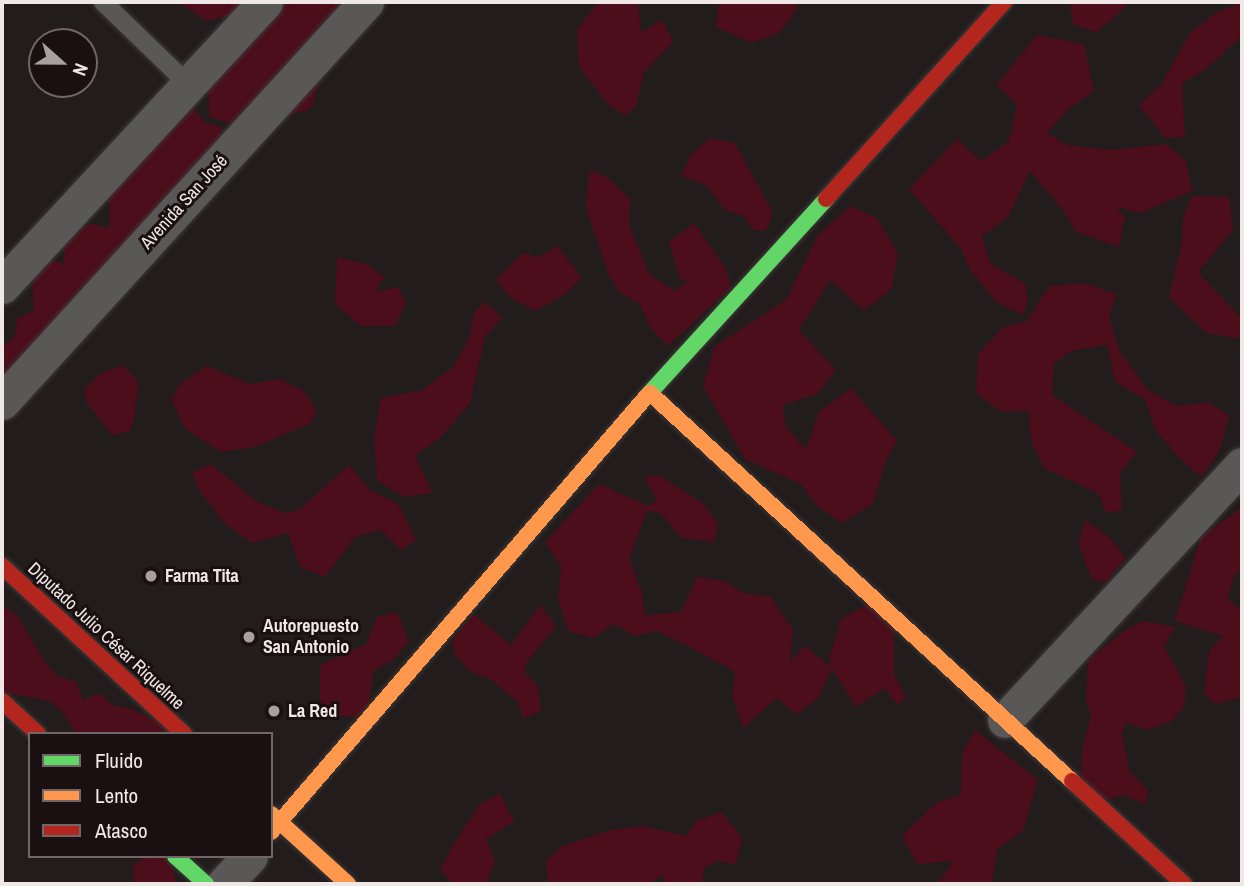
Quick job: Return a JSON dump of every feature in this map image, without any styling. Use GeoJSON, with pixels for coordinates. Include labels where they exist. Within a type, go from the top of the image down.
{"type":"FeatureCollection","features":[{"type":"Feature","properties":{"kind":"street"},"geometry":{"type":"LineString","coordinates":[[2,286],[265,2]]}},
{"type":"Feature","properties":{"kind":"street","name":"Avenida San José"},"geometry":{"type":"LineString","coordinates":[[2,402],[366,2]]}},
{"type":"Feature","properties":{"kind":"street"},"geometry":{"type":"LineString","coordinates":[[348,884],[274,823],[650,393],[1004,2]]}},
{"type":"Feature","properties":{"kind":"street"},"geometry":{"type":"LineString","coordinates":[[650,393],[1184,884]]}},
{"type":"Feature","properties":{"kind":"street"},"geometry":{"type":"LineString","coordinates":[[1005,720],[1242,465]]}},
{"type":"Feature","properties":{"kind":"street","name":"Diputado Julio César Riquelme"},"geometry":{"type":"LineString","coordinates":[[2,566],[182,732]]}},
{"type":"Feature","properties":{"kind":"street"},"geometry":{"type":"LineString","coordinates":[[2,701],[36,732]]}},
{"type":"Feature","properties":{"kind":"street"},"geometry":{"type":"LineString","coordinates":[[177,858],[206,884]]}},
{"type":"Feature","properties":{"kind":"street"},"geometry":{"type":"LineString","coordinates":[[224,884],[248,858]]}},
{"type":"Feature","properties":{"kind":"lane"},"geometry":{"type":"LineString","coordinates":[[103,2],[188,84]]}},
{"type":"Feature","properties":{"kind":"shaded area"},"geometry":{"type":"Polygon","coordinates":[[[178,2],[361,2],[342,10],[311,109],[243,127],[209,117],[208,41],[258,9],[206,21],[178,2]]]}},
{"type":"Feature","properties":{"kind":"shaded area"},"geometry":{"type":"Polygon","coordinates":[[[598,2],[638,2],[641,32],[663,20],[673,42],[644,72],[636,106],[625,116],[607,103],[579,67],[577,30],[598,2]]]}},
{"type":"Feature","properties":{"kind":"shaded area"},"geometry":{"type":"Polygon","coordinates":[[[719,2],[796,2],[798,8],[779,33],[752,43],[716,27],[719,2]]]}},
{"type":"Feature","properties":{"kind":"shaded area"},"geometry":{"type":"Polygon","coordinates":[[[1070,2],[1124,2],[1126,7],[1097,32],[1073,25],[1070,2]]]}},
{"type":"Feature","properties":{"kind":"shaded area"},"geometry":{"type":"Polygon","coordinates":[[[1242,2],[1242,36],[1205,70],[1182,83],[1185,137],[1165,138],[1139,105],[1161,85],[1190,33],[1216,13],[1242,2]]]}},
{"type":"Feature","properties":{"kind":"shaded area"},"geometry":{"type":"Polygon","coordinates":[[[1037,35],[1084,44],[1094,91],[1067,110],[1047,133],[1067,145],[1109,150],[1166,144],[1186,161],[1192,191],[1140,213],[1117,207],[1125,217],[1119,247],[1076,232],[1064,211],[1030,171],[1008,217],[982,236],[990,263],[1025,284],[1028,301],[1023,315],[996,302],[971,271],[960,248],[909,189],[957,139],[981,161],[1009,141],[1017,104],[996,85],[1037,35]]]}},
{"type":"Feature","properties":{"kind":"shaded area"},"geometry":{"type":"Polygon","coordinates":[[[177,108],[194,109],[205,122],[222,127],[222,136],[32,349],[27,347],[9,378],[7,414],[2,422],[2,347],[15,336],[17,318],[34,311],[32,271],[47,259],[64,264],[64,245],[74,229],[92,224],[109,228],[110,174],[177,108]]]}},
{"type":"Feature","properties":{"kind":"shaded area"},"geometry":{"type":"Polygon","coordinates":[[[710,138],[735,143],[773,213],[766,231],[752,229],[744,216],[725,210],[706,185],[681,176],[690,156],[710,138]]]}},
{"type":"Feature","properties":{"kind":"shaded area"},"geometry":{"type":"Polygon","coordinates":[[[589,170],[607,177],[630,199],[629,225],[650,275],[675,291],[689,280],[680,280],[669,241],[694,223],[726,269],[731,288],[668,346],[651,329],[640,304],[619,292],[608,273],[586,208],[589,170]]]}},
{"type":"Feature","properties":{"kind":"shaded area"},"geometry":{"type":"Polygon","coordinates":[[[1192,196],[1229,197],[1233,230],[1198,272],[1242,319],[1242,339],[1206,333],[1169,297],[1182,243],[1183,217],[1192,196]]]}},
{"type":"Feature","properties":{"kind":"shaded area"},"geometry":{"type":"Polygon","coordinates":[[[851,206],[877,218],[898,254],[891,290],[864,310],[830,280],[799,330],[836,370],[817,394],[783,405],[786,427],[806,449],[819,412],[851,388],[897,441],[887,458],[873,504],[842,523],[817,506],[801,484],[745,459],[703,386],[715,346],[786,300],[818,235],[851,206]]]}},
{"type":"Feature","properties":{"kind":"shaded area"},"geometry":{"type":"Polygon","coordinates":[[[558,246],[582,278],[564,295],[535,311],[510,297],[496,279],[523,253],[539,257],[558,246]]]}},
{"type":"Feature","properties":{"kind":"shaded area"},"geometry":{"type":"Polygon","coordinates":[[[337,257],[366,264],[384,277],[375,292],[398,287],[406,303],[395,326],[361,326],[335,304],[337,257]]]}},
{"type":"Feature","properties":{"kind":"shaded area"},"geometry":{"type":"Polygon","coordinates":[[[1085,283],[1117,294],[1109,315],[1119,350],[1148,390],[1177,406],[1208,402],[1229,416],[1220,450],[1202,477],[1178,457],[1155,429],[1145,399],[1115,382],[1107,345],[1071,351],[1054,364],[1052,395],[1137,452],[1120,473],[1122,510],[1106,513],[1099,494],[1044,468],[1032,443],[1028,411],[1000,411],[976,393],[978,354],[1003,327],[1027,321],[1049,286],[1085,283]]]}},
{"type":"Feature","properties":{"kind":"shaded area"},"geometry":{"type":"Polygon","coordinates":[[[485,302],[502,318],[485,337],[470,403],[443,435],[415,456],[433,493],[404,497],[377,480],[374,439],[381,398],[422,390],[453,367],[468,341],[475,311],[485,302]]]}},
{"type":"Feature","properties":{"kind":"shaded area"},"geometry":{"type":"Polygon","coordinates":[[[123,365],[139,382],[134,418],[130,431],[112,435],[87,403],[84,390],[101,373],[123,365]]]}},
{"type":"Feature","properties":{"kind":"shaded area"},"geometry":{"type":"Polygon","coordinates":[[[207,366],[249,384],[279,379],[304,391],[317,411],[311,423],[255,447],[221,452],[185,429],[171,399],[182,382],[207,366]]]}},
{"type":"Feature","properties":{"kind":"shaded area"},"geometry":{"type":"Polygon","coordinates":[[[211,464],[256,501],[285,513],[300,509],[349,465],[369,489],[399,505],[416,540],[401,550],[381,530],[355,537],[325,577],[300,567],[288,533],[252,543],[226,525],[199,490],[192,472],[211,464]]]}},
{"type":"Feature","properties":{"kind":"shaded area"},"geometry":{"type":"Polygon","coordinates":[[[659,475],[705,505],[718,524],[715,542],[682,538],[659,512],[647,511],[629,558],[642,593],[645,615],[681,612],[697,577],[725,581],[743,593],[770,596],[793,630],[790,662],[805,646],[831,667],[829,658],[841,619],[869,604],[894,630],[894,674],[906,698],[897,705],[885,688],[856,707],[832,669],[819,697],[797,715],[777,698],[743,728],[732,695],[735,672],[690,647],[657,631],[634,636],[614,624],[593,638],[568,631],[558,598],[561,567],[545,542],[599,484],[648,506],[657,500],[644,478],[659,475]]]}},
{"type":"Feature","properties":{"kind":"shaded area"},"geometry":{"type":"Polygon","coordinates":[[[1242,507],[1242,568],[1234,576],[1228,600],[1242,610],[1242,697],[1216,704],[1204,694],[1209,651],[1223,636],[1175,621],[1201,537],[1242,507]]]}},
{"type":"Feature","properties":{"kind":"shaded area"},"geometry":{"type":"Polygon","coordinates":[[[1085,520],[1107,535],[1126,558],[1105,583],[1091,578],[1079,544],[1085,520]]]}},
{"type":"Feature","properties":{"kind":"shaded area"},"geometry":{"type":"Polygon","coordinates":[[[2,605],[18,616],[46,664],[59,677],[76,681],[83,700],[100,693],[113,706],[130,708],[177,732],[75,732],[62,711],[49,701],[2,692],[2,605]]]}},
{"type":"Feature","properties":{"kind":"shaded area"},"geometry":{"type":"Polygon","coordinates":[[[540,605],[556,626],[527,662],[524,672],[538,686],[541,711],[523,719],[518,702],[490,679],[470,672],[454,653],[452,641],[473,614],[511,645],[540,605]]]}},
{"type":"Feature","properties":{"kind":"shaded area"},"geometry":{"type":"Polygon","coordinates":[[[397,612],[409,641],[393,660],[373,671],[370,698],[361,717],[341,716],[320,701],[320,665],[366,644],[377,617],[397,612]]]}},
{"type":"Feature","properties":{"kind":"shaded area"},"geometry":{"type":"Polygon","coordinates":[[[1144,621],[1175,627],[1164,646],[1186,687],[1184,706],[1174,720],[1147,730],[1126,722],[1122,734],[1129,770],[1148,791],[1146,805],[1124,795],[1104,800],[1081,783],[1082,750],[1091,716],[1086,700],[1088,660],[1128,628],[1144,621]]]}},
{"type":"Feature","properties":{"kind":"shaded area"},"geometry":{"type":"Polygon","coordinates":[[[975,730],[1038,780],[1023,831],[997,849],[992,884],[937,884],[954,861],[917,864],[902,836],[937,802],[961,795],[962,754],[975,730]]]}},
{"type":"Feature","properties":{"kind":"shaded area"},"geometry":{"type":"Polygon","coordinates":[[[500,793],[514,822],[486,839],[495,861],[486,884],[454,884],[440,870],[479,805],[500,793]]]}},
{"type":"Feature","properties":{"kind":"shaded area"},"geometry":{"type":"Polygon","coordinates":[[[722,812],[742,838],[736,864],[717,861],[704,868],[702,884],[665,884],[663,875],[648,884],[548,884],[546,861],[562,846],[611,830],[643,826],[686,836],[696,821],[722,812]]]}},
{"type":"Feature","properties":{"kind":"shaded area"},"geometry":{"type":"Polygon","coordinates":[[[144,858],[169,858],[177,884],[134,884],[133,865],[144,858]]]}},
{"type":"Feature","properties":{"kind":"traffic: fast"},"geometry":{"type":"LineString","coordinates":[[646,397],[826,199]]}},
{"type":"Feature","properties":{"kind":"traffic: fast"},"geometry":{"type":"LineString","coordinates":[[177,858],[206,884]]}},
{"type":"Feature","properties":{"kind":"traffic: slow"},"geometry":{"type":"LineString","coordinates":[[650,393],[1072,781]]}},
{"type":"Feature","properties":{"kind":"traffic: slow"},"geometry":{"type":"LineString","coordinates":[[273,830],[646,397]]}},
{"type":"Feature","properties":{"kind":"traffic: slow"},"geometry":{"type":"LineString","coordinates":[[273,816],[348,884]]}},
{"type":"Feature","properties":{"kind":"traffic: jam"},"geometry":{"type":"LineString","coordinates":[[826,199],[1004,2]]}},
{"type":"Feature","properties":{"kind":"traffic: jam"},"geometry":{"type":"LineString","coordinates":[[2,566],[182,732]]}},
{"type":"Feature","properties":{"kind":"traffic: jam"},"geometry":{"type":"LineString","coordinates":[[2,701],[36,732]]}},
{"type":"Feature","properties":{"kind":"traffic: jam"},"geometry":{"type":"LineString","coordinates":[[1072,781],[1184,884]]}},
{"type":"Feature","properties":{"kind":"place","name":"Farma Tita"},"geometry":{"type":"Point","coordinates":[151,576]}},
{"type":"Feature","properties":{"kind":"place","name":"Autorepuesto San Antonio"},"geometry":{"type":"Point","coordinates":[249,637]}},
{"type":"Feature","properties":{"kind":"place","name":"La Red"},"geometry":{"type":"Point","coordinates":[274,711]}}]}
